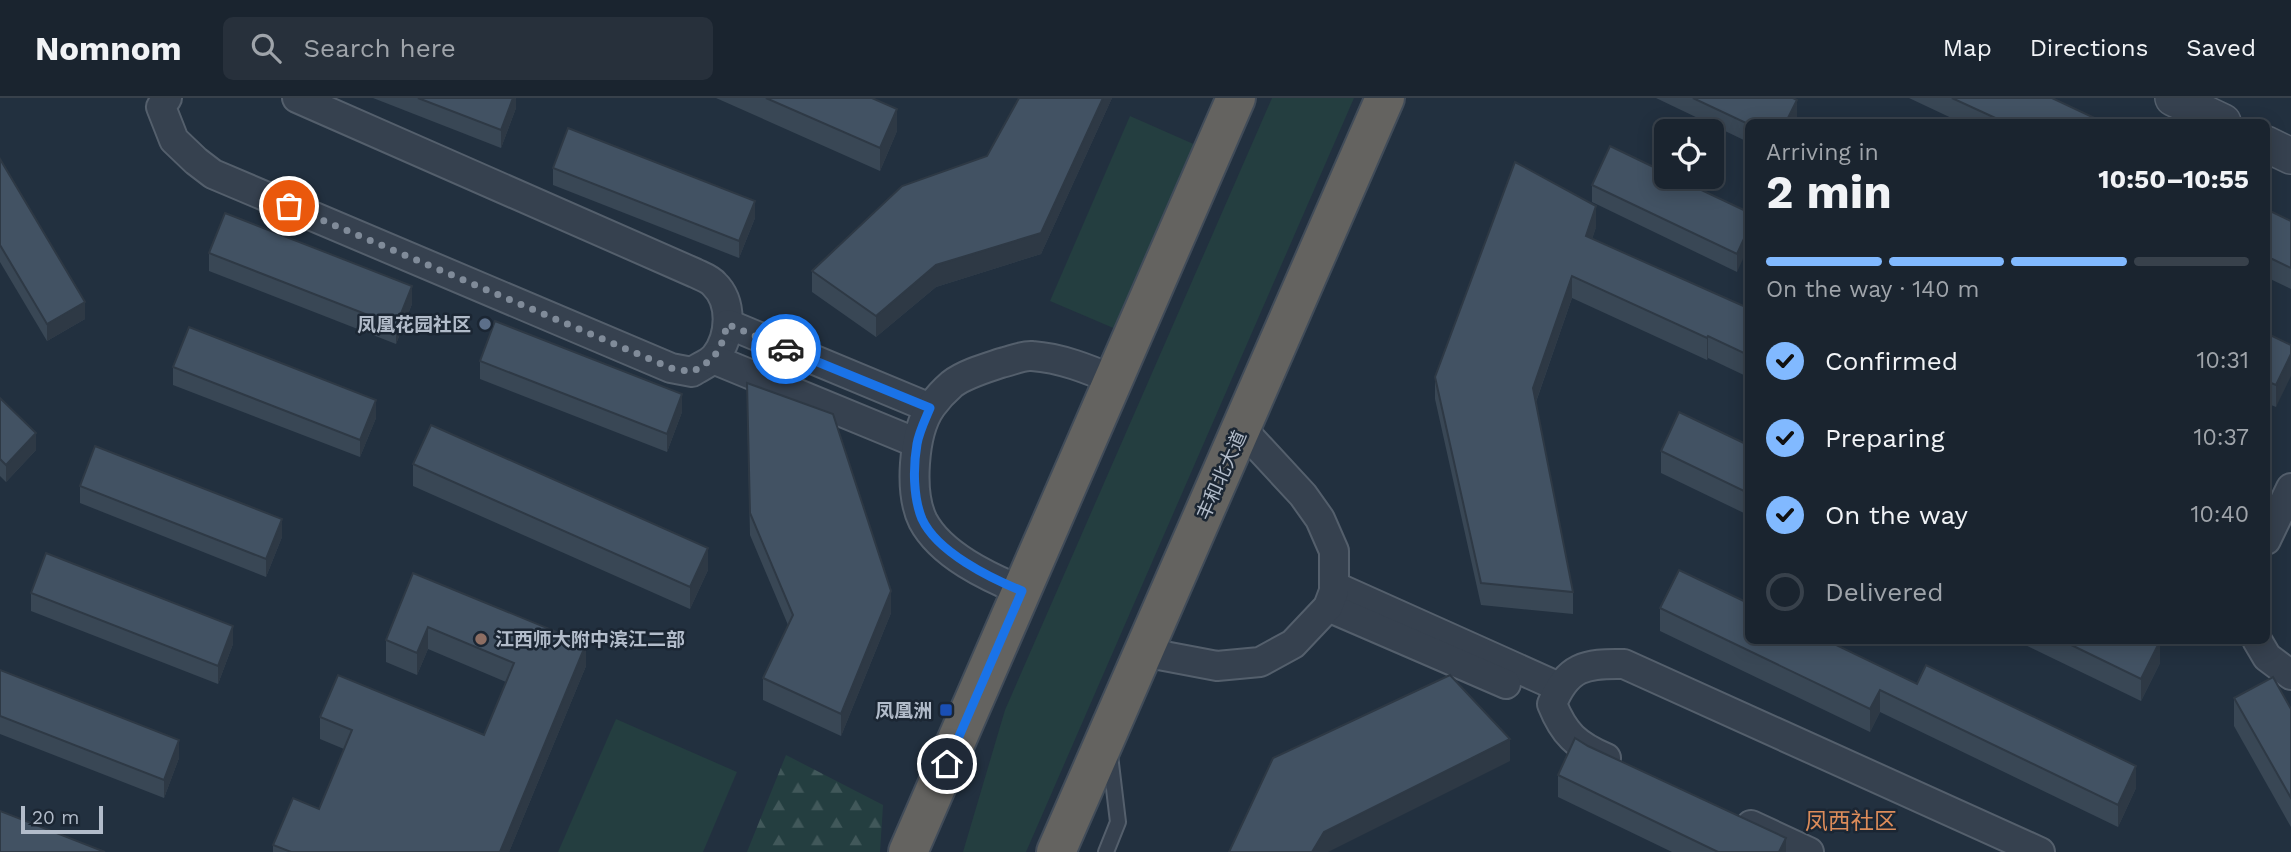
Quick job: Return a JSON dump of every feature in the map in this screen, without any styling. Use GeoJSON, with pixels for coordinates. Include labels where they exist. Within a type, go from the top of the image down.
{"type":"FeatureCollection","features":[{"type":"Feature","properties":{"kind":"highway"},"geometry":{"type":"LineString","coordinates":[[908,852],[1236,98]]}},
{"type":"Feature","properties":{"kind":"highway","name":"丰和北大道"},"geometry":{"type":"LineString","coordinates":[[1056,852],[1385,98]]}},
{"type":"Feature","properties":{"kind":"highway"},"geometry":{"type":"LineString","coordinates":[[938,852],[976,697]]}},
{"type":"Feature","properties":{"kind":"street"},"geometry":{"type":"LineString","coordinates":[[167,98],[161,107],[173,140],[213,174],[671,368],[692,372],[713,359],[723,344],[728,307],[715,284],[297,98]]}},
{"type":"Feature","properties":{"kind":"street"},"geometry":{"type":"LineString","coordinates":[[2173,98],[2217,119]]}},
{"type":"Feature","properties":{"kind":"street"},"geometry":{"type":"LineString","coordinates":[[2270,146],[2291,156]]}},
{"type":"Feature","properties":{"kind":"street"},"geometry":{"type":"LineString","coordinates":[[727,324],[930,408]]}},
{"type":"Feature","properties":{"kind":"street"},"geometry":{"type":"LineString","coordinates":[[1022,591],[991,578],[960,559],[933,534],[923,520],[915,473],[917,443],[930,408],[953,383],[987,368],[1030,355],[1079,365],[1114,380]]}},
{"type":"Feature","properties":{"kind":"street"},"geometry":{"type":"LineString","coordinates":[[713,359],[917,443]]}},
{"type":"Feature","properties":{"kind":"street"},"geometry":{"type":"LineString","coordinates":[[1143,652],[1217,666],[1260,662],[1293,644],[1331,597],[1334,551],[1320,519],[1303,495],[1241,428]]}},
{"type":"Feature","properties":{"kind":"street"},"geometry":{"type":"LineString","coordinates":[[2270,532],[2291,488]]}},
{"type":"Feature","properties":{"kind":"street"},"geometry":{"type":"LineString","coordinates":[[1331,597],[1555,696]]}},
{"type":"Feature","properties":{"kind":"street"},"geometry":{"type":"LineString","coordinates":[[2259,644],[2267,657],[2291,675]]}},
{"type":"Feature","properties":{"kind":"street"},"geometry":{"type":"LineString","coordinates":[[1633,771],[1578,743],[1561,727],[1555,696],[1577,668],[1598,663],[1623,664],[2039,852]]}},
{"type":"Feature","properties":{"kind":"street"},"geometry":{"type":"LineString","coordinates":[[1733,817],[1809,852]]}},
{"type":"Feature","properties":{"kind":"lane"},"geometry":{"type":"LineString","coordinates":[[1107,734],[1118,822],[1107,852]]}},
{"type":"Feature","properties":{"kind":"green space"},"geometry":{"type":"Polygon","coordinates":[[[1272,98],[1354,98],[1026,852],[963,852],[1005,710],[1272,98]]]}},
{"type":"Feature","properties":{"kind":"green space"},"geometry":{"type":"Polygon","coordinates":[[[1130,116],[1198,146],[1118,330],[1050,301],[1130,116]]]}},
{"type":"Feature","properties":{"kind":"green space"},"geometry":{"type":"Polygon","coordinates":[[[616,719],[737,772],[703,852],[558,852],[616,719]]]}},
{"type":"Feature","properties":{"kind":"green space"},"geometry":{"type":"Polygon","coordinates":[[[786,755],[883,805],[880,852],[747,852],[786,755]]]}},
{"type":"Feature","properties":{"kind":"building"},"geometry":{"type":"Polygon","coordinates":[[[418,98],[513,98],[501,130],[418,98]]]}},
{"type":"Feature","properties":{"kind":"building"},"geometry":{"type":"Polygon","coordinates":[[[766,98],[872,98],[897,109],[880,148],[766,98]]]}},
{"type":"Feature","properties":{"kind":"building"},"geometry":{"type":"Polygon","coordinates":[[[1019,98],[1103,98],[1041,233],[936,265],[876,316],[812,271],[902,186],[987,156],[1019,98]]]}},
{"type":"Feature","properties":{"kind":"building"},"geometry":{"type":"Polygon","coordinates":[[[1693,98],[1797,100],[1788,119],[1745,119],[1745,123],[1693,98]]]}},
{"type":"Feature","properties":{"kind":"building"},"geometry":{"type":"Polygon","coordinates":[[[1952,98],[2052,98],[2097,119],[1998,119],[1952,98]]]}},
{"type":"Feature","properties":{"kind":"building"},"geometry":{"type":"Polygon","coordinates":[[[568,128],[755,201],[739,241],[553,168],[568,128]]]}},
{"type":"Feature","properties":{"kind":"building"},"geometry":{"type":"Polygon","coordinates":[[[1610,146],[1654,167],[1654,189],[1699,189],[1745,211],[1745,237],[1737,254],[1592,185],[1610,146]]]}},
{"type":"Feature","properties":{"kind":"building"},"geometry":{"type":"Polygon","coordinates":[[[0,159],[85,302],[47,324],[0,245],[0,159]]]}},
{"type":"Feature","properties":{"kind":"building"},"geometry":{"type":"Polygon","coordinates":[[[1515,162],[1596,206],[1586,236],[1745,307],[1745,354],[1572,276],[1533,388],[1573,592],[1481,583],[1435,377],[1515,162]]]}},
{"type":"Feature","properties":{"kind":"building"},"geometry":{"type":"Polygon","coordinates":[[[2270,211],[2291,221],[2291,268],[2270,258],[2270,211]]]}},
{"type":"Feature","properties":{"kind":"building"},"geometry":{"type":"Polygon","coordinates":[[[225,213],[412,286],[396,326],[209,253],[225,213]]]}},
{"type":"Feature","properties":{"kind":"building"},"geometry":{"type":"Polygon","coordinates":[[[495,321],[682,394],[667,434],[480,361],[495,321]]]}},
{"type":"Feature","properties":{"kind":"building"},"geometry":{"type":"Polygon","coordinates":[[[189,327],[376,400],[360,440],[173,367],[189,327]]]}},
{"type":"Feature","properties":{"kind":"building"},"geometry":{"type":"Polygon","coordinates":[[[2270,335],[2291,345],[2291,354],[2276,385],[2270,383],[2270,335]]]}},
{"type":"Feature","properties":{"kind":"building"},"geometry":{"type":"Polygon","coordinates":[[[747,383],[833,414],[891,591],[841,714],[763,678],[793,615],[750,513],[747,383]]]}},
{"type":"Feature","properties":{"kind":"building"},"geometry":{"type":"Polygon","coordinates":[[[0,398],[36,433],[6,465],[0,459],[0,398]]]}},
{"type":"Feature","properties":{"kind":"building"},"geometry":{"type":"Polygon","coordinates":[[[1679,412],[1745,444],[1745,492],[1661,451],[1679,412]]]}},
{"type":"Feature","properties":{"kind":"building"},"geometry":{"type":"Polygon","coordinates":[[[431,425],[708,548],[690,587],[413,464],[431,425]]]}},
{"type":"Feature","properties":{"kind":"building"},"geometry":{"type":"Polygon","coordinates":[[[95,446],[282,519],[266,559],[80,486],[95,446]]]}},
{"type":"Feature","properties":{"kind":"building"},"geometry":{"type":"Polygon","coordinates":[[[46,553],[233,626],[218,666],[31,593],[46,553]]]}},
{"type":"Feature","properties":{"kind":"building"},"geometry":{"type":"Polygon","coordinates":[[[1679,570],[1745,602],[1745,644],[1834,644],[1917,684],[1926,665],[2136,766],[2118,805],[1880,690],[1870,709],[1660,608],[1679,570]]]}},
{"type":"Feature","properties":{"kind":"building"},"geometry":{"type":"Polygon","coordinates":[[[413,573],[586,644],[500,852],[291,852],[273,845],[293,798],[319,809],[352,730],[320,717],[338,675],[484,735],[514,663],[428,627],[417,653],[386,640],[413,573]]]}},
{"type":"Feature","properties":{"kind":"building"},"geometry":{"type":"Polygon","coordinates":[[[2069,644],[2158,644],[2141,679],[2069,644]]]}},
{"type":"Feature","properties":{"kind":"building"},"geometry":{"type":"Polygon","coordinates":[[[0,670],[179,740],[164,780],[0,716],[0,670]]]}},
{"type":"Feature","properties":{"kind":"building"},"geometry":{"type":"Polygon","coordinates":[[[1450,675],[1510,739],[1324,832],[1312,852],[1229,852],[1273,758],[1450,675]]]}},
{"type":"Feature","properties":{"kind":"building"},"geometry":{"type":"Polygon","coordinates":[[[2273,677],[2291,709],[2291,798],[2234,698],[2273,677]]]}},
{"type":"Feature","properties":{"kind":"building"},"geometry":{"type":"Polygon","coordinates":[[[1575,738],[1786,838],[1779,852],[1718,852],[1558,775],[1575,738]]]}},
{"type":"Feature","properties":{"kind":"building"},"geometry":{"type":"Polygon","coordinates":[[[0,811],[105,852],[0,852],[0,811]]]}},
{"type":"Feature","properties":{"kind":"way so far"},"geometry":{"type":"LineString","coordinates":[[289,206],[671,368],[692,372],[713,359],[723,344],[727,324],[786,349]]}},
{"type":"Feature","properties":{"kind":"place","name":"凤凰花园社区"},"geometry":{"type":"Point","coordinates":[485,324]}},
{"type":"Feature","properties":{"kind":"place","name":"江西师大附中滨江二部"},"geometry":{"type":"Point","coordinates":[481,639]}},
{"type":"Feature","properties":{"kind":"place","name":"凤凰洲"},"geometry":{"type":"Point","coordinates":[946,710]}},
{"type":"Feature","properties":{"kind":"district","name":"凤西社区"},"geometry":{"type":"Point","coordinates":[1851,821]}},
{"type":"Feature","properties":{"kind":"route"},"geometry":{"type":"LineString","coordinates":[[786,349],[930,408],[917,443],[915,473],[923,520],[933,534],[960,559],[991,578],[1022,591],[947,764]]}}]}
